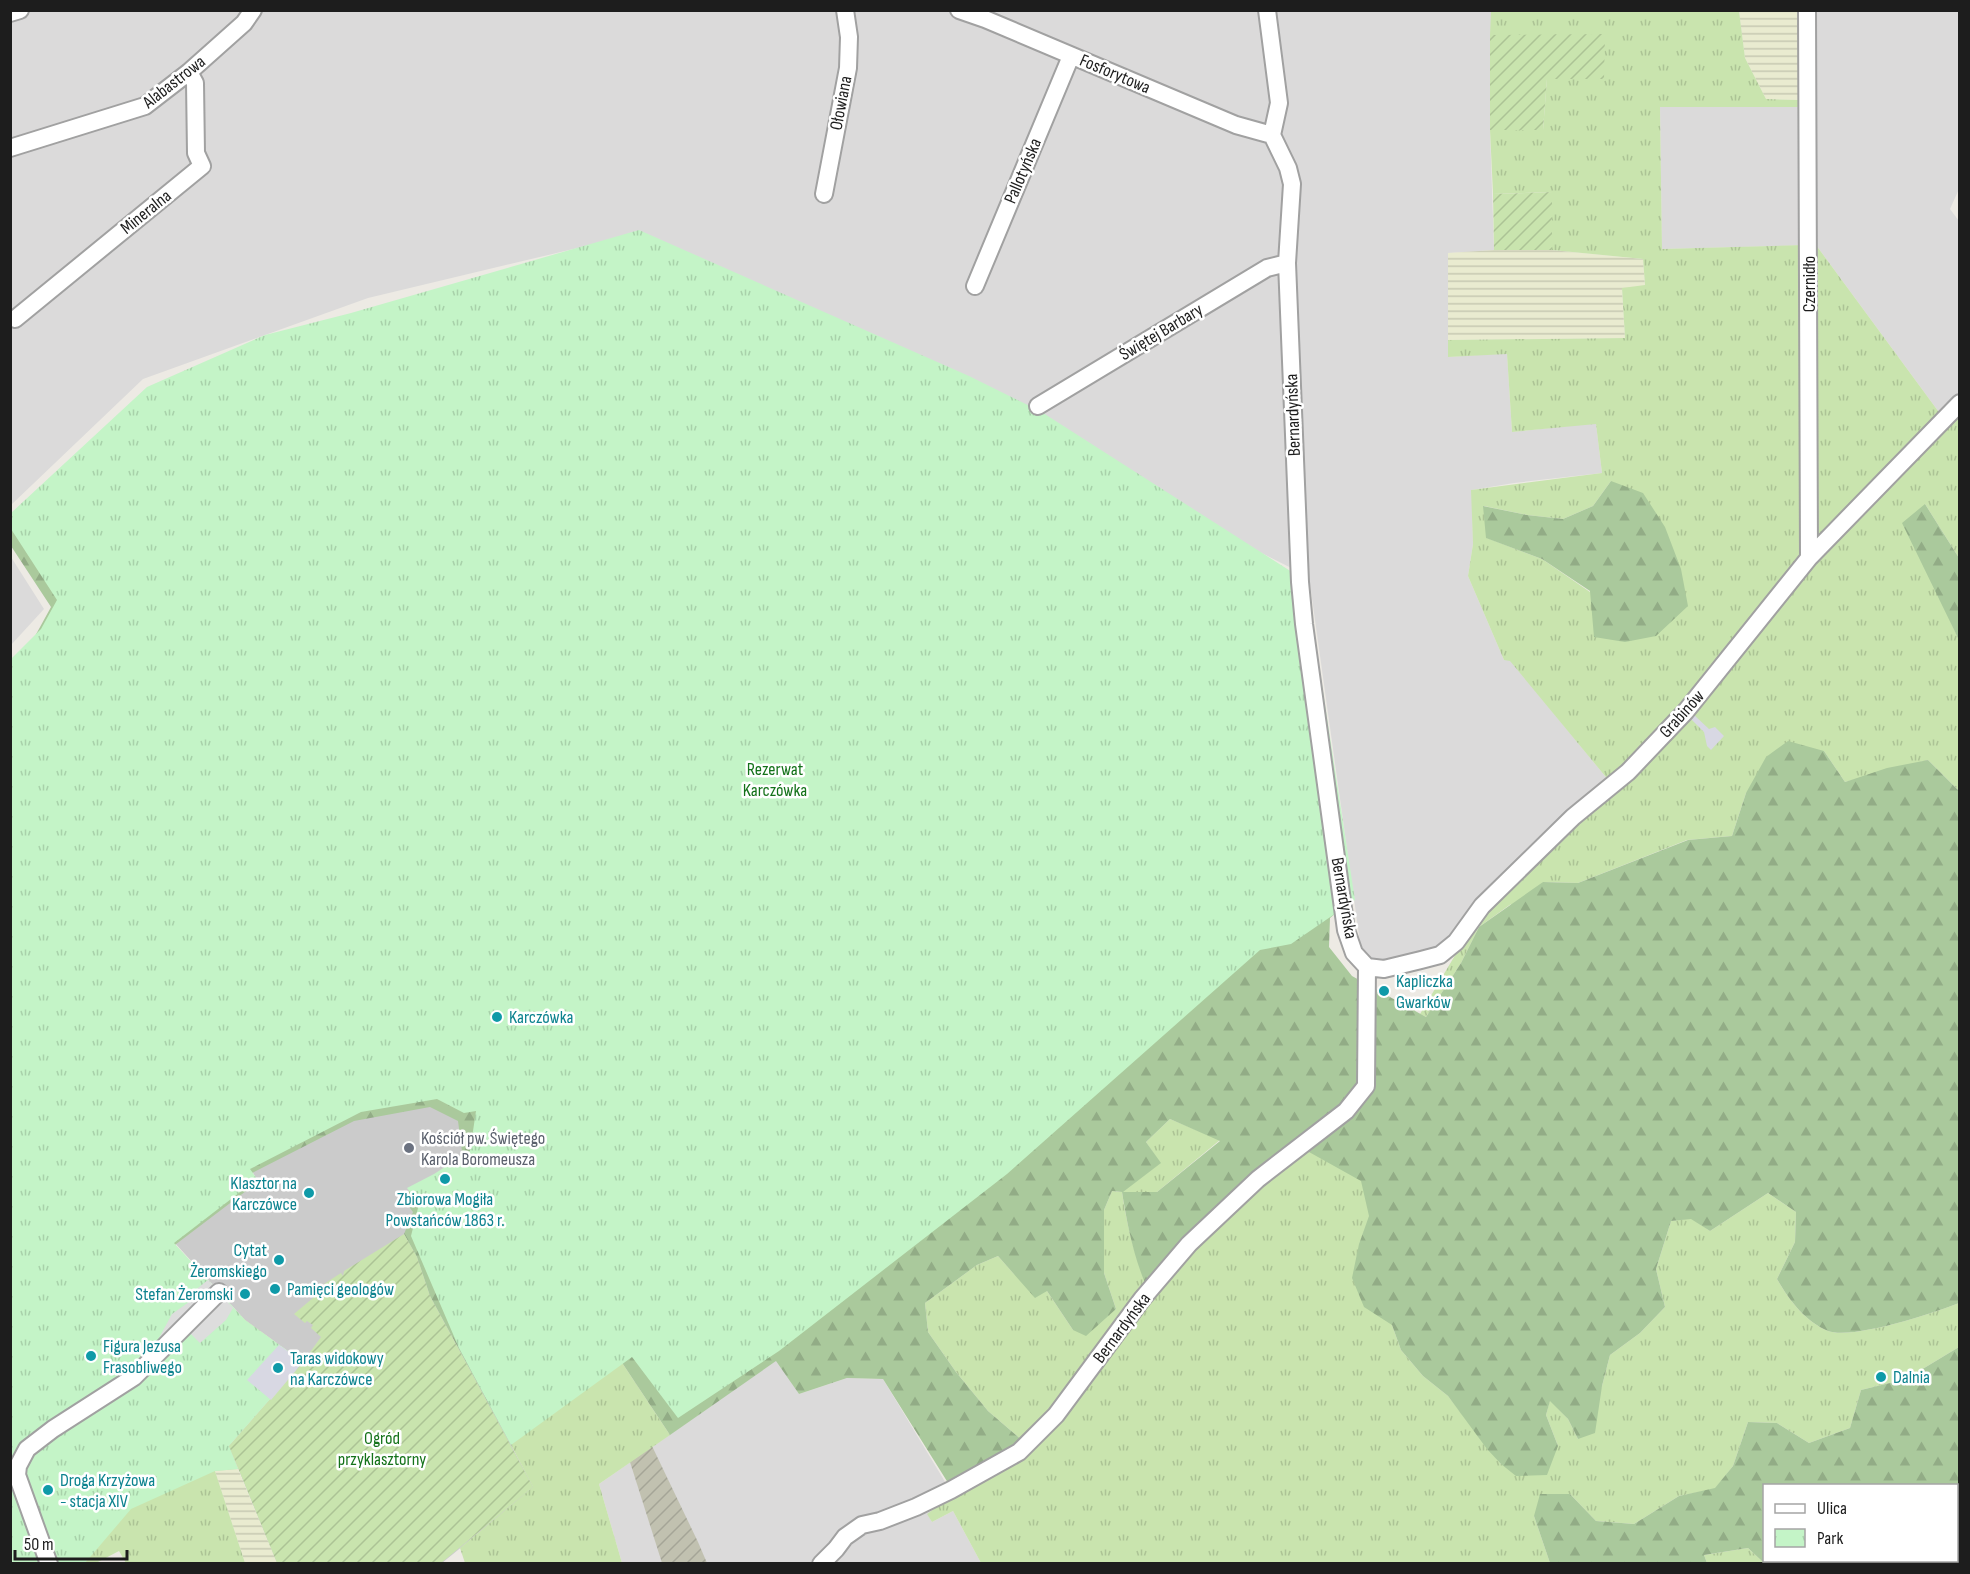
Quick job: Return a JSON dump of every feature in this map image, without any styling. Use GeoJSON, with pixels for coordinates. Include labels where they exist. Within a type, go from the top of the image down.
{"type":"FeatureCollection","features":[{"type":"Feature","properties":{"kind":"street"},"geometry":{"type":"LineString","coordinates":[[10,14],[20,10]]}},
{"type":"Feature","properties":{"kind":"street","name":"Alabastrowa"},"geometry":{"type":"LineString","coordinates":[[10,147],[139,110],[189,72],[244,23],[252,10]]}},
{"type":"Feature","properties":{"kind":"street","name":"Ołowiana"},"geometry":{"type":"LineString","coordinates":[[824,194],[848,68],[849,37],[845,10]]}},
{"type":"Feature","properties":{"kind":"street","name":"Fosforytowa"},"geometry":{"type":"LineString","coordinates":[[959,10],[1236,125],[1272,135]]}},
{"type":"Feature","properties":{"kind":"street"},"geometry":{"type":"LineString","coordinates":[[1267,10],[1279,103],[1272,135]]}},
{"type":"Feature","properties":{"kind":"street","name":"Czernidło"},"geometry":{"type":"LineString","coordinates":[[1808,10],[1809,558]]}},
{"type":"Feature","properties":{"kind":"street","name":"Pallotyńska"},"geometry":{"type":"LineString","coordinates":[[975,286],[1071,56]]}},
{"type":"Feature","properties":{"kind":"street","name":"Mineralna"},"geometry":{"type":"LineString","coordinates":[[15,319],[202,166],[196,153],[195,83],[189,72]]}},
{"type":"Feature","properties":{"kind":"street","name":"Bernardyńska"},"geometry":{"type":"LineString","coordinates":[[821,1563],[845,1537],[862,1525],[880,1521],[916,1507],[1020,1452],[1056,1415],[1142,1299],[1189,1244],[1258,1179],[1346,1111],[1366,1086],[1367,967],[1354,953],[1346,930],[1304,624],[1300,582],[1287,263],[1292,184],[1288,168],[1272,135]]}},
{"type":"Feature","properties":{"kind":"street","name":"Świętej Barbary"},"geometry":{"type":"LineString","coordinates":[[1038,406],[1267,268],[1287,263]]}},
{"type":"Feature","properties":{"kind":"street","name":"Grabinów"},"geometry":{"type":"LineString","coordinates":[[1367,967],[1384,969],[1440,955],[1456,942],[1482,906],[1573,817],[1628,772],[1686,711],[1809,558],[1959,403]]}},
{"type":"Feature","properties":{"kind":"street"},"geometry":{"type":"LineString","coordinates":[[49,1563],[17,1475],[18,1466],[27,1449],[53,1429],[134,1377],[219,1292]]}},
{"type":"Feature","properties":{"kind":"shaded area"},"geometry":{"type":"Polygon","coordinates":[[[11,11],[1491,11],[1490,130],[1494,250],[1448,253],[1448,357],[1507,353],[1512,432],[1596,423],[1602,473],[1472,490],[1473,544],[1468,576],[1504,660],[1510,660],[1610,782],[1434,951],[1398,963],[1372,962],[1361,949],[1309,577],[632,235],[368,298],[143,379],[11,505],[11,11]]]}},
{"type":"Feature","properties":{"kind":"shaded area"},"geometry":{"type":"Polygon","coordinates":[[[1739,11],[1800,11],[1798,100],[1766,99],[1745,58],[1739,11]]]}},
{"type":"Feature","properties":{"kind":"shaded area"},"geometry":{"type":"Polygon","coordinates":[[[1813,11],[1959,11],[1959,189],[1950,209],[1959,221],[1960,396],[1941,415],[1816,245],[1662,249],[1660,107],[1803,107],[1813,11]]]}},
{"type":"Feature","properties":{"kind":"shaded area"},"geometry":{"type":"Polygon","coordinates":[[[1552,250],[1643,259],[1645,286],[1622,289],[1625,338],[1448,340],[1448,253],[1552,250]]]}},
{"type":"Feature","properties":{"kind":"shaded area"},"geometry":{"type":"Polygon","coordinates":[[[11,557],[44,609],[10,645],[11,557]]]}},
{"type":"Feature","properties":{"kind":"shaded area"},"geometry":{"type":"Polygon","coordinates":[[[1694,715],[1709,729],[1715,727],[1724,736],[1711,750],[1707,746],[1704,732],[1691,719],[1694,715]]]}},
{"type":"Feature","properties":{"kind":"shaded area","name":"Ogród przyklasztorny"},"geometry":{"type":"Polygon","coordinates":[[[437,1100],[463,1113],[471,1152],[415,1199],[431,1296],[534,1488],[442,1563],[277,1563],[229,1446],[303,1362],[245,1320],[174,1242],[257,1180],[251,1169],[371,1105],[437,1100]]]}},
{"type":"Feature","properties":{"kind":"shaded area"},"geometry":{"type":"Polygon","coordinates":[[[208,1280],[233,1308],[226,1320],[200,1343],[187,1330],[170,1348],[159,1338],[172,1314],[189,1302],[189,1295],[208,1280]]]}},
{"type":"Feature","properties":{"kind":"shaded area","name":"Taras widokowy na Karczówce"},"geometry":{"type":"Polygon","coordinates":[[[279,1345],[303,1362],[271,1400],[247,1380],[279,1345]]]}},
{"type":"Feature","properties":{"kind":"shaded area"},"geometry":{"type":"Polygon","coordinates":[[[777,1360],[799,1394],[847,1378],[883,1379],[953,1495],[928,1514],[932,1522],[953,1511],[981,1563],[622,1563],[599,1484],[777,1360]]]}},
{"type":"Feature","properties":{"kind":"shaded area"},"geometry":{"type":"Polygon","coordinates":[[[652,1446],[707,1563],[662,1563],[630,1462],[652,1446]]]}},
{"type":"Feature","properties":{"kind":"shaded area"},"geometry":{"type":"Polygon","coordinates":[[[238,1469],[277,1563],[245,1563],[215,1471],[238,1469]]]}},
{"type":"Feature","properties":{"kind":"green space"},"geometry":{"type":"Polygon","coordinates":[[[1491,11],[1739,11],[1745,58],[1766,99],[1798,100],[1800,11],[1803,107],[1660,107],[1662,249],[1804,245],[1804,555],[1686,705],[1610,782],[1510,661],[1504,660],[1468,576],[1473,544],[1471,490],[1602,473],[1596,424],[1512,432],[1507,354],[1448,357],[1448,340],[1625,338],[1622,288],[1645,285],[1643,259],[1552,250],[1552,192],[1493,194],[1490,130],[1543,130],[1547,78],[1605,35],[1490,35],[1491,11]],[[1611,481],[1593,506],[1563,519],[1527,515],[1484,506],[1487,538],[1542,559],[1590,592],[1611,481]]]}},
{"type":"Feature","properties":{"kind":"green space"},"geometry":{"type":"Polygon","coordinates":[[[1605,34],[1604,79],[1547,79],[1543,130],[1490,130],[1490,35],[1605,34]]]}},
{"type":"Feature","properties":{"kind":"green space"},"geometry":{"type":"Polygon","coordinates":[[[1552,192],[1552,250],[1494,250],[1493,194],[1552,192]]]}},
{"type":"Feature","properties":{"kind":"green space","name":"Rezerwat Karczówka"},"geometry":{"type":"Polygon","coordinates":[[[639,230],[969,376],[1040,411],[1306,581],[1355,900],[1291,944],[1260,950],[1007,1174],[779,1351],[678,1418],[632,1357],[511,1445],[459,1348],[411,1236],[419,1204],[407,1188],[470,1151],[476,1111],[464,1113],[437,1099],[361,1112],[250,1169],[257,1179],[174,1243],[245,1320],[303,1362],[229,1446],[238,1469],[215,1471],[131,1509],[85,1563],[11,1563],[10,660],[41,629],[57,600],[11,529],[11,513],[147,387],[265,335],[351,313],[639,230]]]}},
{"type":"Feature","properties":{"kind":"green space"},"geometry":{"type":"Polygon","coordinates":[[[1812,245],[1816,245],[1941,415],[1816,540],[1812,245]]]}},
{"type":"Feature","properties":{"kind":"green space"},"geometry":{"type":"Polygon","coordinates":[[[1959,411],[1959,558],[1925,504],[1934,585],[1959,640],[1959,791],[1928,760],[1845,782],[1824,751],[1746,793],[1732,836],[1687,840],[1578,883],[1543,882],[1392,1325],[1401,1350],[1423,1376],[1448,1396],[1501,1464],[1558,1446],[1546,1415],[1550,1400],[1568,1419],[1578,1439],[1602,1386],[1610,1355],[1640,1333],[1665,1307],[1656,1269],[1671,1221],[1691,1218],[1710,1231],[1768,1193],[1796,1212],[1795,1242],[1777,1279],[1792,1302],[1812,1322],[1828,1331],[1855,1332],[1893,1324],[1959,1303],[1959,1347],[1906,1379],[1861,1390],[1850,1428],[1809,1443],[1777,1423],[1748,1422],[1733,1466],[1715,1489],[1679,1496],[1634,1524],[1596,1521],[1570,1494],[1534,1516],[1550,1563],[981,1563],[953,1511],[932,1522],[927,1514],[953,1495],[995,1472],[1126,1334],[1190,1255],[1235,1208],[1306,1146],[1417,1100],[1359,1244],[1511,904],[1479,927],[1461,963],[1426,1017],[1420,1014],[1483,912],[1575,824],[1959,411]]]}},
{"type":"Feature","properties":{"kind":"green space"},"geometry":{"type":"Polygon","coordinates":[[[1611,481],[1643,493],[1665,527],[1681,569],[1688,606],[1656,636],[1625,642],[1594,637],[1590,591],[1542,559],[1486,538],[1483,506],[1527,515],[1563,519],[1593,506],[1611,481]]]}},
{"type":"Feature","properties":{"kind":"green space"},"geometry":{"type":"Polygon","coordinates":[[[1925,504],[1959,558],[1959,640],[1902,523],[1925,504]]]}},
{"type":"Feature","properties":{"kind":"green space"},"geometry":{"type":"Polygon","coordinates":[[[11,515],[1336,913],[1330,918],[1329,947],[1352,976],[1426,1017],[1461,963],[1479,927],[1543,882],[1578,883],[1688,840],[1732,836],[1746,793],[1766,757],[1788,741],[1824,751],[1845,782],[1887,768],[1928,760],[1959,791],[1959,1303],[1913,1319],[1873,1329],[1839,1333],[1828,1331],[1812,1322],[1798,1309],[1777,1279],[1795,1242],[1796,1212],[1768,1193],[1710,1231],[1691,1219],[1671,1221],[1656,1269],[1665,1307],[1640,1333],[1610,1355],[1602,1386],[1595,1433],[1578,1439],[1568,1419],[1550,1401],[1546,1415],[1558,1446],[1547,1475],[1516,1476],[1487,1449],[1448,1396],[1423,1376],[1401,1350],[1392,1325],[1364,1307],[1352,1278],[1359,1244],[1369,1216],[1361,1181],[1309,1152],[1306,1146],[1145,1283],[1131,1238],[1122,1192],[1112,1191],[1104,1210],[1104,1273],[1116,1309],[1086,1336],[1073,1330],[1047,1291],[1035,1298],[998,1256],[977,1265],[925,1303],[928,1332],[956,1372],[988,1411],[1024,1442],[950,1486],[883,1379],[847,1378],[799,1394],[776,1361],[670,1435],[599,1328],[520,1427],[511,1445],[430,1296],[417,1257],[404,1234],[413,1212],[401,1196],[463,1159],[458,1121],[430,1107],[354,1121],[244,1177],[250,1188],[167,1251],[11,1563],[10,663],[34,638],[51,607],[11,546],[11,515]],[[1170,1119],[1146,1142],[1161,1163],[1123,1192],[1157,1192],[1220,1141],[1170,1119]]]}},
{"type":"Feature","properties":{"kind":"green space"},"geometry":{"type":"Polygon","coordinates":[[[1170,1119],[1220,1140],[1157,1192],[1122,1192],[1160,1163],[1146,1142],[1170,1119]]]}},
{"type":"Feature","properties":{"kind":"green space"},"geometry":{"type":"Polygon","coordinates":[[[1112,1191],[1122,1192],[1132,1242],[1149,1289],[1024,1442],[988,1411],[956,1372],[928,1332],[925,1303],[977,1265],[998,1256],[1014,1274],[1047,1291],[1073,1330],[1116,1309],[1104,1273],[1104,1210],[1112,1191]]]}},
{"type":"Feature","properties":{"kind":"green space","name":"Ogród przyklasztorny"},"geometry":{"type":"Polygon","coordinates":[[[404,1234],[417,1257],[430,1296],[533,1487],[441,1563],[277,1563],[229,1446],[303,1362],[321,1337],[311,1328],[313,1325],[307,1321],[305,1323],[294,1314],[326,1287],[324,1284],[341,1273],[343,1276],[344,1271],[404,1234]]]}},
{"type":"Feature","properties":{"kind":"green space"},"geometry":{"type":"Polygon","coordinates":[[[233,1308],[245,1320],[279,1345],[229,1446],[238,1469],[215,1471],[245,1563],[126,1563],[119,1551],[96,1563],[64,1563],[233,1308]]]}},
{"type":"Feature","properties":{"kind":"green space"},"geometry":{"type":"Polygon","coordinates":[[[599,1328],[670,1435],[599,1484],[622,1563],[465,1563],[460,1548],[533,1487],[511,1445],[520,1426],[599,1328]]]}},
{"type":"Feature","properties":{"kind":"green space"},"geometry":{"type":"Polygon","coordinates":[[[1959,1347],[1959,1563],[1764,1563],[1748,1548],[1704,1555],[1707,1563],[1550,1563],[1534,1516],[1540,1494],[1570,1494],[1596,1521],[1634,1524],[1679,1496],[1715,1488],[1733,1466],[1748,1422],[1777,1423],[1809,1443],[1850,1428],[1861,1390],[1906,1379],[1959,1347]]]}},
{"type":"Feature","properties":{"kind":"green space"},"geometry":{"type":"Polygon","coordinates":[[[1748,1548],[1764,1563],[1707,1563],[1704,1555],[1748,1548]]]}},
{"type":"Feature","properties":{"kind":"place","name":"Kapliczka Gwarków"},"geometry":{"type":"Point","coordinates":[1384,991]}},
{"type":"Feature","properties":{"kind":"place","name":"Karczówka"},"geometry":{"type":"Point","coordinates":[497,1017]}},
{"type":"Feature","properties":{"kind":"place","name":"Kościół pw. Świętego Karola Boromeusza"},"geometry":{"type":"Point","coordinates":[409,1148]}},
{"type":"Feature","properties":{"kind":"place","name":"Zbiorowa Mogiła Powstańców 1863 r."},"geometry":{"type":"Point","coordinates":[445,1179]}},
{"type":"Feature","properties":{"kind":"place","name":"Klasztor na Karczówce"},"geometry":{"type":"Point","coordinates":[309,1193]}},
{"type":"Feature","properties":{"kind":"place","name":"Cytat Żeromskiego"},"geometry":{"type":"Point","coordinates":[279,1260]}},
{"type":"Feature","properties":{"kind":"place","name":"Pamięci geologów"},"geometry":{"type":"Point","coordinates":[275,1289]}},
{"type":"Feature","properties":{"kind":"place","name":"Stefan Żeromski"},"geometry":{"type":"Point","coordinates":[245,1294]}},
{"type":"Feature","properties":{"kind":"place","name":"Figura Jezusa Frasobliwego"},"geometry":{"type":"Point","coordinates":[91,1356]}},
{"type":"Feature","properties":{"kind":"place","name":"Taras widokowy na Karczówce"},"geometry":{"type":"Point","coordinates":[278,1368]}},
{"type":"Feature","properties":{"kind":"place","name":"Dalnia"},"geometry":{"type":"Point","coordinates":[1881,1377]}},
{"type":"Feature","properties":{"kind":"place","name":"Droga Krzyżowa - stacja XIV"},"geometry":{"type":"Point","coordinates":[48,1490]}}]}
